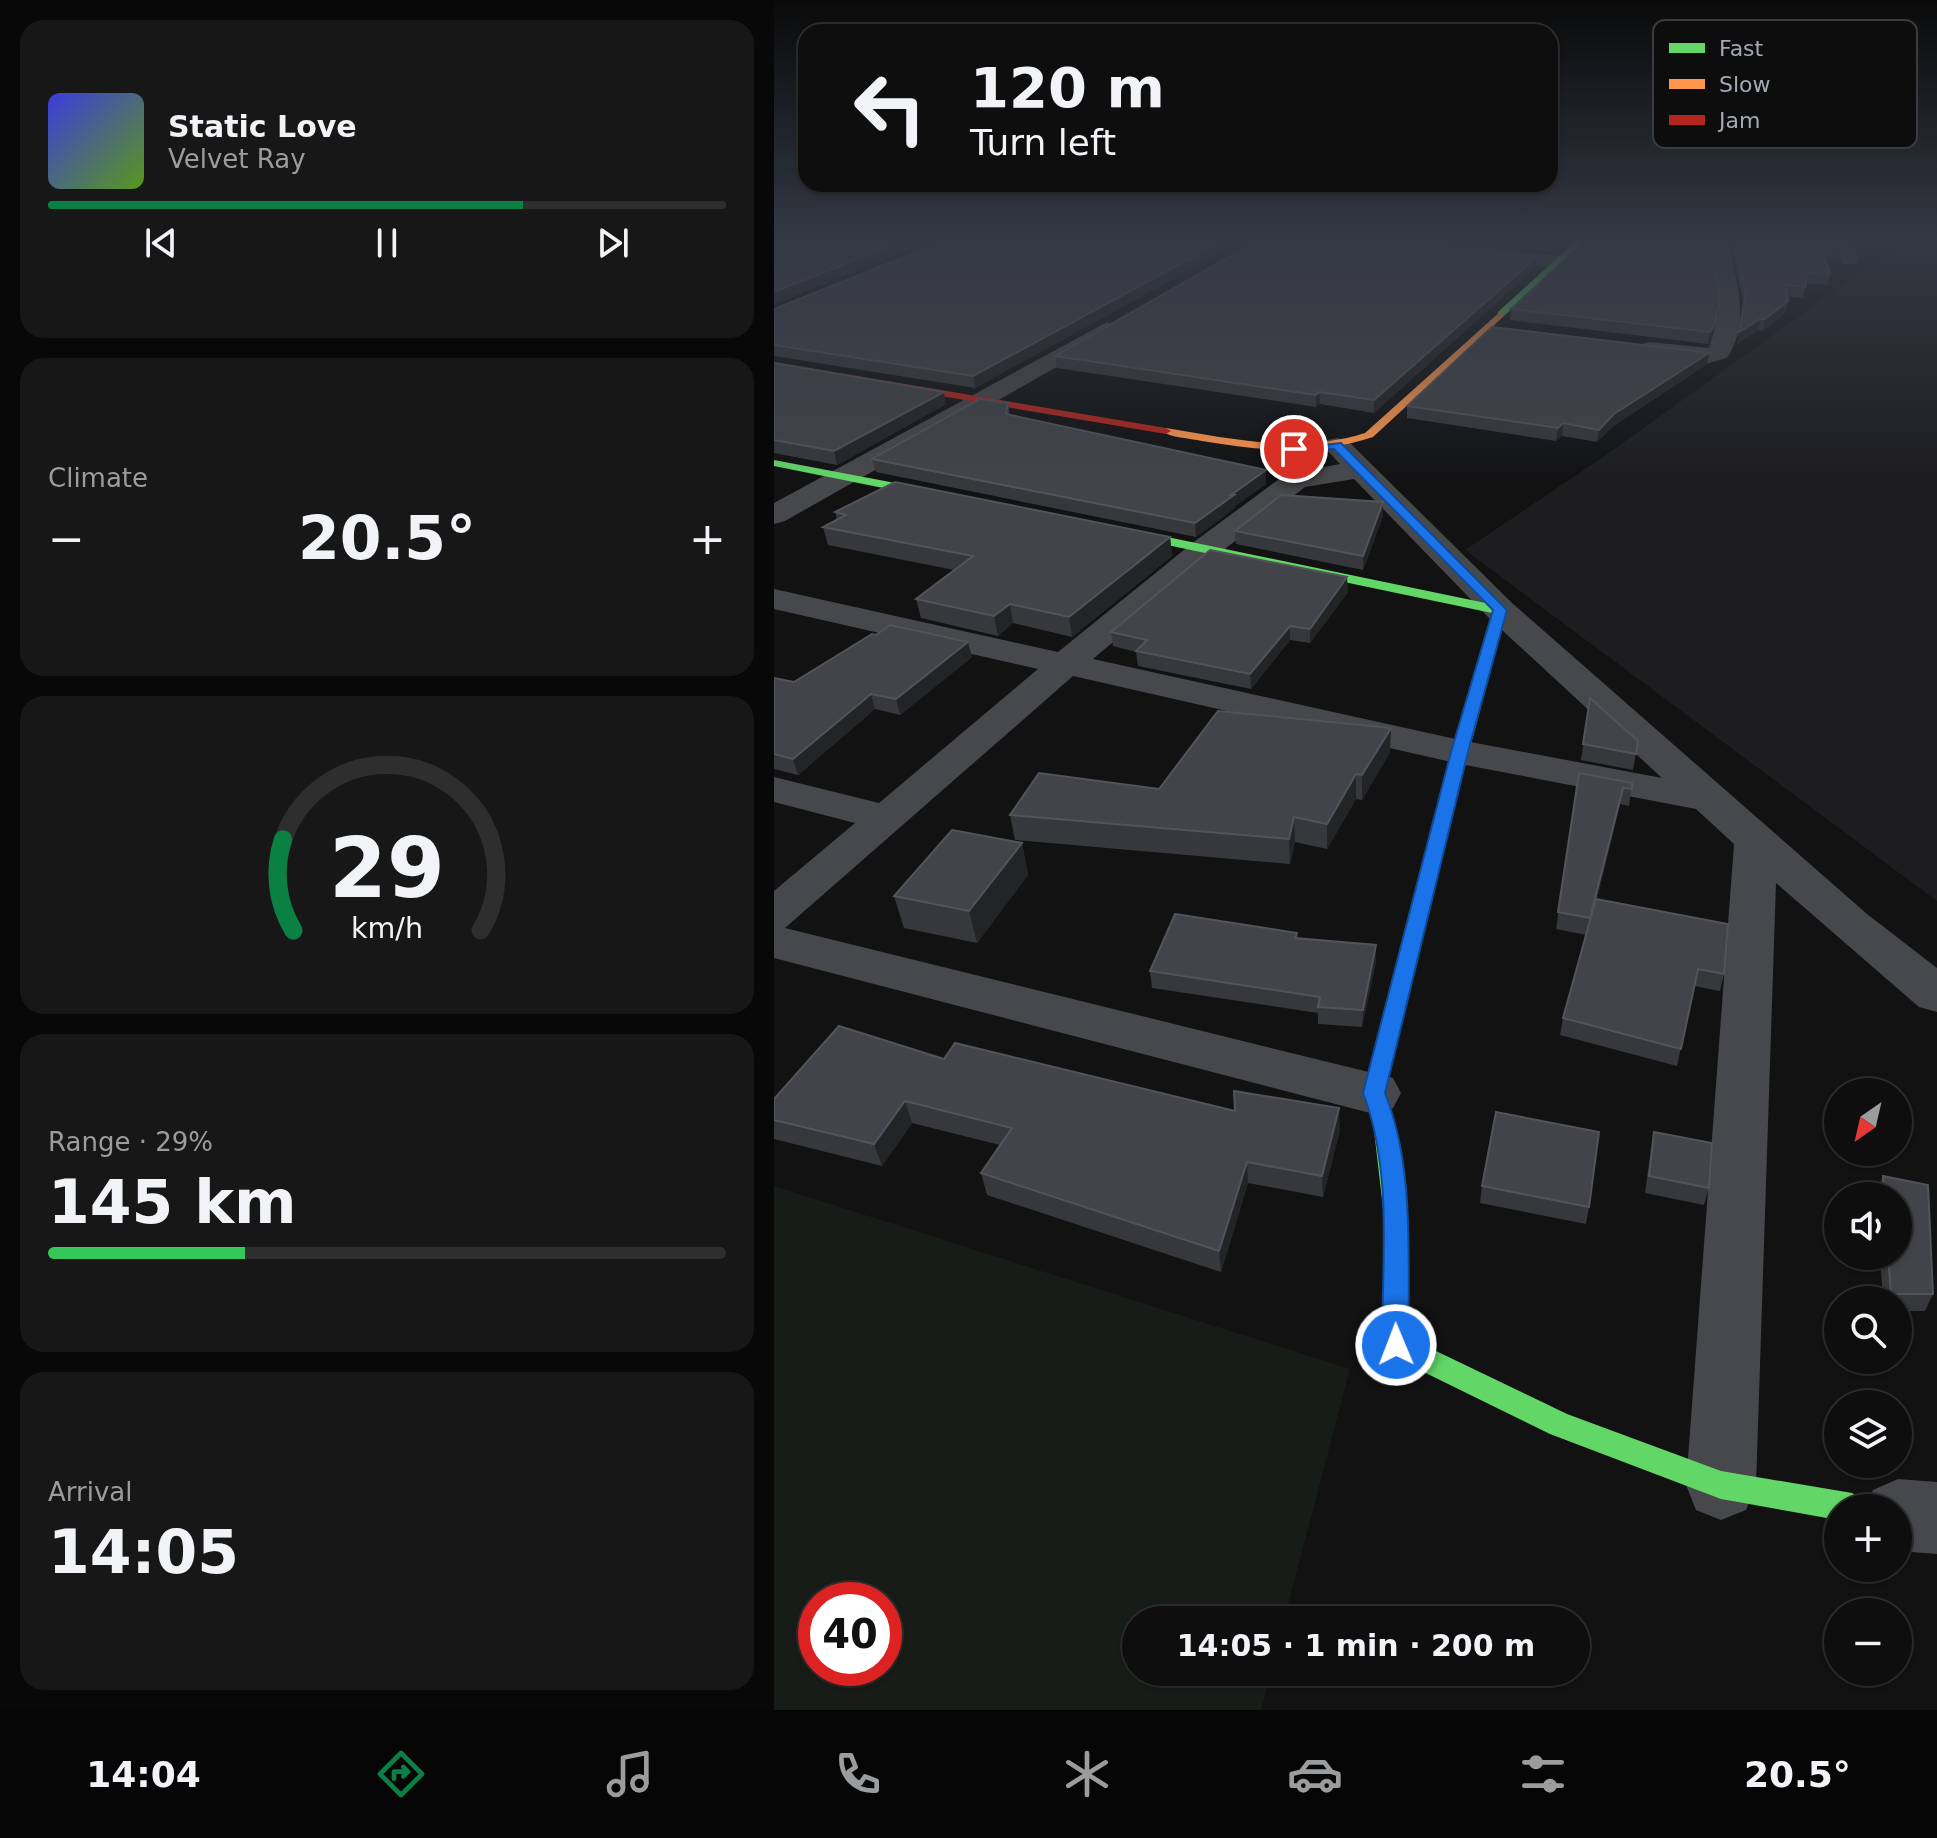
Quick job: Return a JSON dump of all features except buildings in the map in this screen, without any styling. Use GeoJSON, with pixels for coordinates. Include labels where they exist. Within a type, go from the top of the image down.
{"type":"FeatureCollection","features":[{"type":"Feature","properties":{"kind":"street"},"geometry":{"type":"LineString","coordinates":[[774,515],[1121,321]]}},
{"type":"Feature","properties":{"kind":"street"},"geometry":{"type":"LineString","coordinates":[[774,916],[1064,665],[1206,548],[1302,478],[1347,458],[1497,321]]}},
{"type":"Feature","properties":{"kind":"street"},"geometry":{"type":"LineString","coordinates":[[1628,347],[1705,357],[1719,353],[1730,333],[1731,321]]}},
{"type":"Feature","properties":{"kind":"street"},"geometry":{"type":"LineString","coordinates":[[1489,328],[1520,332]]}},
{"type":"Feature","properties":{"kind":"street"},"geometry":{"type":"LineString","coordinates":[[774,365],[1248,445],[1347,458],[1500,610],[1850,925],[1937,994]]}},
{"type":"Feature","properties":{"kind":"street"},"geometry":{"type":"LineString","coordinates":[[774,463],[964,500]]}},
{"type":"Feature","properties":{"kind":"street"},"geometry":{"type":"LineString","coordinates":[[1100,527],[1500,610]]}},
{"type":"Feature","properties":{"kind":"street"},"geometry":{"type":"LineString","coordinates":[[774,599],[1460,752],[1713,800]]}},
{"type":"Feature","properties":{"kind":"street"},"geometry":{"type":"LineString","coordinates":[[1500,610],[1460,752],[1374,1093],[1389,1130],[1393,1170],[1396,1345],[1560,1425],[1721,1485],[1824,1503]]}},
{"type":"Feature","properties":{"kind":"street"},"geometry":{"type":"LineString","coordinates":[[774,789],[887,818]]}},
{"type":"Feature","properties":{"kind":"street"},"geometry":{"type":"LineString","coordinates":[[1721,1485],[1756,839]]}},
{"type":"Feature","properties":{"kind":"street"},"geometry":{"type":"LineString","coordinates":[[774,942],[1374,1093]]}},
{"type":"Feature","properties":{"kind":"street"},"geometry":{"type":"LineString","coordinates":[[1912,1516],[1937,1518]]}},
{"type":"Feature","properties":{"kind":"shaded area"},"geometry":{"type":"Polygon","coordinates":[[[1793,321],[1937,321],[1937,901],[1465,550],[1603,457],[1793,321]]]}},
{"type":"Feature","properties":{"kind":"shaded area"},"geometry":{"type":"Polygon","coordinates":[[[774,1186],[1350,1369],[1288,1606],[1122,1606],[1122,1686],[1267,1686],[1261,1710],[774,1710],[774,1186]]]}},
{"type":"Feature","properties":{"kind":"traffic: fast"},"geometry":{"type":"LineString","coordinates":[[774,463],[948,497]]}},
{"type":"Feature","properties":{"kind":"traffic: fast"},"geometry":{"type":"LineString","coordinates":[[1114,530],[1500,610],[1430,870]]}},
{"type":"Feature","properties":{"kind":"traffic: fast"},"geometry":{"type":"LineString","coordinates":[[1385,1130],[1396,1217],[1396,1345],[1560,1425],[1721,1485],[1824,1503]]}},
{"type":"Feature","properties":{"kind":"traffic: slow"},"geometry":{"type":"LineString","coordinates":[[1166,431],[1243,444],[1294,448],[1344,443],[1369,435],[1494,321]]}},
{"type":"Feature","properties":{"kind":"traffic: slow"},"geometry":{"type":"LineString","coordinates":[[1385,1130],[1374,1093],[1430,870]]}},
{"type":"Feature","properties":{"kind":"traffic: jam"},"geometry":{"type":"LineString","coordinates":[[774,365],[1166,431]]}},
{"type":"Feature","properties":{"kind":"route"},"geometry":{"type":"LineString","coordinates":[[1294,449],[1337,446],[1357,470],[1500,610],[1460,752],[1374,1093],[1389,1130],[1393,1170],[1396,1345]]}}]}
